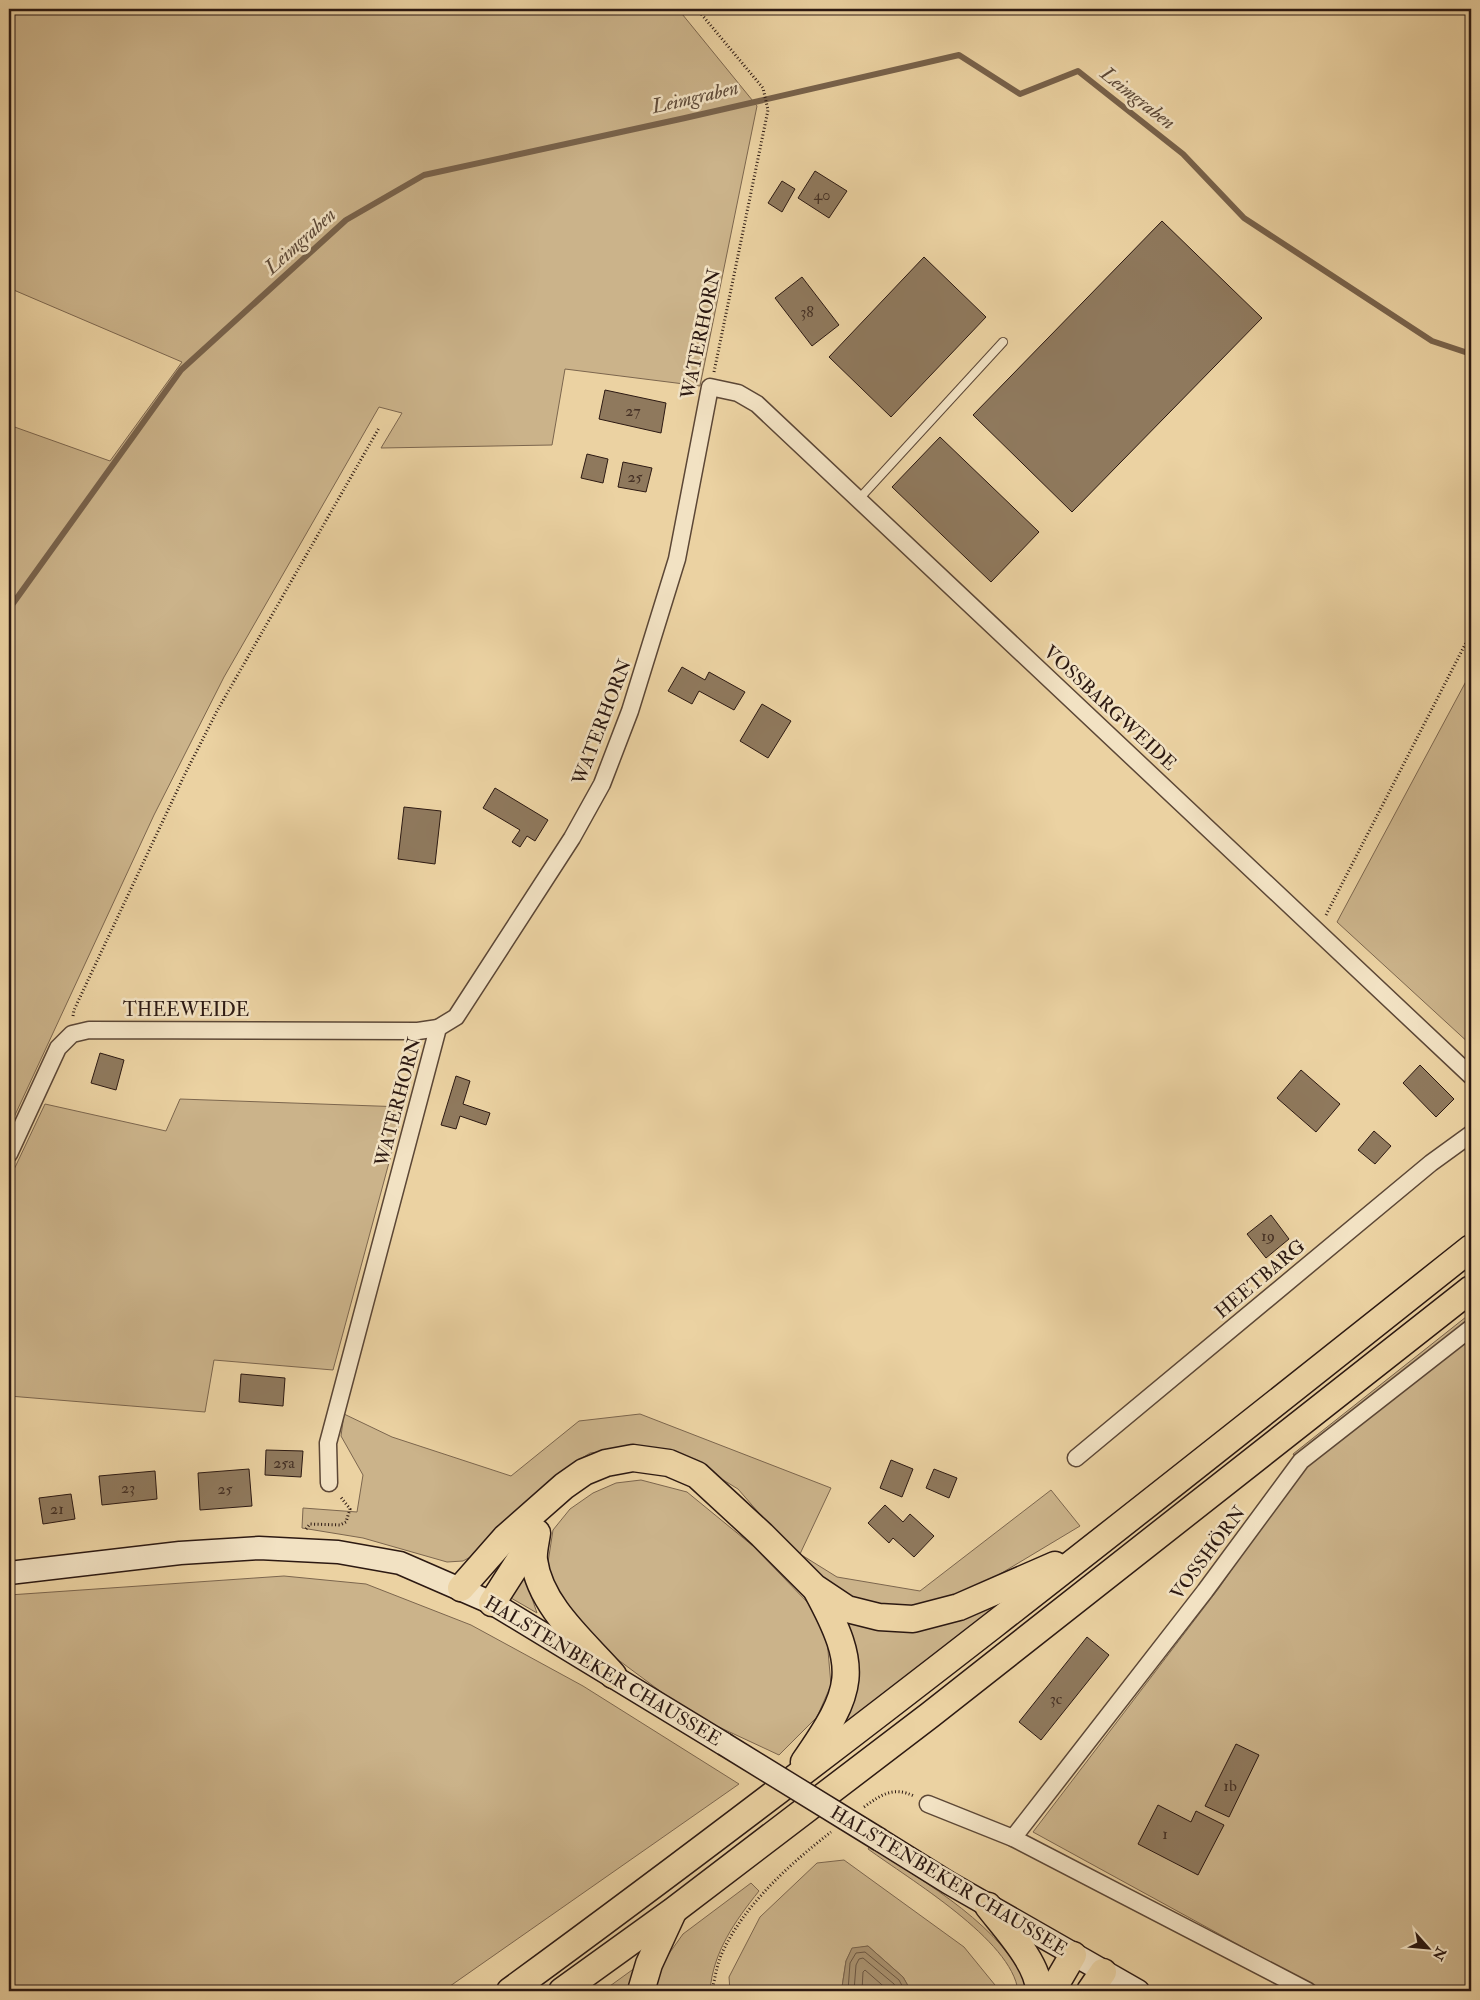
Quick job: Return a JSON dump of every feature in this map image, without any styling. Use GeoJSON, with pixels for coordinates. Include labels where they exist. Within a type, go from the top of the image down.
{"type":"FeatureCollection","features":[{"type":"Feature","properties":{"kind":"highway"},"geometry":{"type":"LineString","coordinates":[[510,1991],[681,1866],[908,1692],[1471,1248]]}},
{"type":"Feature","properties":{"kind":"highway"},"geometry":{"type":"LineString","coordinates":[[562,1991],[673,1911],[808,1806],[930,1715],[1471,1289]]}},
{"type":"Feature","properties":{"kind":"highway"},"geometry":{"type":"LineString","coordinates":[[461,1588],[505,1538],[564,1486],[584,1472],[619,1459],[654,1460],[683,1468],[708,1484],[814,1587],[847,1609],[880,1617],[913,1619],[959,1607],[1088,1550]]}},
{"type":"Feature","properties":{"kind":"highway"},"geometry":{"type":"LineString","coordinates":[[492,1603],[537,1533],[564,1486]]}},
{"type":"Feature","properties":{"kind":"highway"},"geometry":{"type":"LineString","coordinates":[[537,1533],[533,1558],[542,1590],[556,1610],[613,1675]]}},
{"type":"Feature","properties":{"kind":"highway"},"geometry":{"type":"LineString","coordinates":[[790,1781],[832,1721],[845,1686],[846,1673],[842,1644],[836,1626],[814,1587]]}},
{"type":"Feature","properties":{"kind":"highway"},"geometry":{"type":"LineString","coordinates":[[988,1906],[1029,1962],[1039,1983],[1040,1991]]}},
{"type":"Feature","properties":{"kind":"highway"},"geometry":{"type":"LineString","coordinates":[[641,1991],[649,1964],[673,1911]]}},
{"type":"Feature","properties":{"kind":"highway"},"geometry":{"type":"LineString","coordinates":[[1052,1991],[1073,1956]]}},
{"type":"Feature","properties":{"kind":"main road","name":"HALSTENBEKER CHAUSSEE"},"geometry":{"type":"LineString","coordinates":[[9,1573],[180,1553],[259,1548],[298,1548],[338,1552],[400,1563],[492,1603],[613,1675],[988,1906],[1073,1956],[1096,1982],[1138,1991]]}},
{"type":"Feature","properties":{"kind":"street","name":"VOSSBARGWEIDE"},"geometry":{"type":"LineString","coordinates":[[710,387],[738,393],[757,404],[1471,1076]]}},
{"type":"Feature","properties":{"kind":"street","name":"WATERHORN"},"geometry":{"type":"LineString","coordinates":[[329,1483],[328,1443],[438,1028],[456,1016],[572,838],[602,784],[630,711],[678,559],[710,387]]}},
{"type":"Feature","properties":{"kind":"street","name":"THEEWEIDE"},"geometry":{"type":"LineString","coordinates":[[72,1034],[88,1030],[418,1031],[438,1028]]}},
{"type":"Feature","properties":{"kind":"street"},"geometry":{"type":"LineString","coordinates":[[9,1154],[58,1048],[72,1034]]}},
{"type":"Feature","properties":{"kind":"street","name":"HEETBARG"},"geometry":{"type":"LineString","coordinates":[[1076,1458],[1431,1163],[1471,1134]]}},
{"type":"Feature","properties":{"kind":"street","name":"VOSSHÖRN"},"geometry":{"type":"LineString","coordinates":[[1013,1838],[1205,1591],[1301,1461],[1471,1328]]}},
{"type":"Feature","properties":{"kind":"street"},"geometry":{"type":"LineString","coordinates":[[928,1804],[1013,1838],[1308,1991]]}},
{"type":"Feature","properties":{"kind":"lane"},"geometry":{"type":"LineString","coordinates":[[858,500],[1004,342]]}},
{"type":"Feature","properties":{"kind":"path","name":"WATERHORN"},"geometry":{"type":"LineString","coordinates":[[697,9],[763,88],[768,110],[710,387]]}},
{"type":"Feature","properties":{"kind":"path"},"geometry":{"type":"LineString","coordinates":[[72,1034],[74,1010],[188,768],[217,711],[379,428]]}},
{"type":"Feature","properties":{"kind":"path"},"geometry":{"type":"LineString","coordinates":[[1318,931],[1471,633]]}},
{"type":"Feature","properties":{"kind":"path"},"geometry":{"type":"LineString","coordinates":[[305,1532],[310,1524],[340,1525],[346,1522],[350,1509]]}},
{"type":"Feature","properties":{"kind":"path"},"geometry":{"type":"LineString","coordinates":[[859,1811],[887,1792],[903,1791],[928,1804]]}},
{"type":"Feature","properties":{"kind":"path"},"geometry":{"type":"LineString","coordinates":[[712,1991],[723,1950],[746,1914],[778,1879],[838,1827]]}},
{"type":"Feature","properties":{"kind":"shaded area"},"geometry":{"type":"Polygon","coordinates":[[[9,9],[678,9],[757,106],[700,386],[565,369],[552,445],[381,448],[402,413],[379,407],[224,677],[154,815],[9,1128],[9,425],[110,461],[182,362],[9,288],[9,9]]]}},
{"type":"Feature","properties":{"kind":"shaded area"},"geometry":{"type":"Polygon","coordinates":[[[1471,672],[1471,1045],[1337,922],[1471,672]]]}},
{"type":"Feature","properties":{"kind":"shaded area"},"geometry":{"type":"Polygon","coordinates":[[[180,1099],[404,1107],[333,1370],[214,1360],[205,1412],[9,1396],[9,1180],[45,1104],[166,1131],[180,1099]]]}},
{"type":"Feature","properties":{"kind":"shaded area"},"geometry":{"type":"Polygon","coordinates":[[[1471,1313],[1471,1991],[1323,1991],[1033,1832],[1219,1588],[1302,1467],[1293,1454],[1471,1313]]]}},
{"type":"Feature","properties":{"kind":"shaded area"},"geometry":{"type":"Polygon","coordinates":[[[344,1414],[392,1437],[511,1476],[579,1421],[640,1414],[831,1488],[800,1554],[837,1577],[920,1591],[1051,1490],[1080,1526],[980,1586],[920,1608],[876,1607],[833,1588],[792,1551],[738,1489],[684,1456],[639,1447],[590,1453],[557,1474],[478,1553],[463,1561],[447,1562],[363,1538],[302,1528],[303,1508],[357,1512],[363,1475],[341,1436],[344,1414]]]}},
{"type":"Feature","properties":{"kind":"shaded area"},"geometry":{"type":"Polygon","coordinates":[[[641,1480],[687,1492],[753,1546],[811,1606],[827,1639],[831,1685],[817,1717],[779,1755],[691,1714],[617,1659],[571,1616],[547,1569],[553,1530],[570,1509],[593,1493],[616,1483],[641,1480]]]}},
{"type":"Feature","properties":{"kind":"shaded area"},"geometry":{"type":"Polygon","coordinates":[[[524,1575],[537,1613],[511,1598],[524,1575]]]}},
{"type":"Feature","properties":{"kind":"shaded area"},"geometry":{"type":"Polygon","coordinates":[[[284,1576],[366,1584],[471,1625],[583,1686],[739,1784],[443,1991],[9,1991],[9,1595],[284,1576]]]}},
{"type":"Feature","properties":{"kind":"shaded area"},"geometry":{"type":"Polygon","coordinates":[[[1011,1596],[845,1726],[843,1725],[839,1615],[865,1627],[903,1631],[959,1621],[1011,1596]]]}},
{"type":"Feature","properties":{"kind":"shaded area"},"geometry":{"type":"Polygon","coordinates":[[[870,1846],[938,1891],[983,1927],[1018,1968],[1029,1991],[1018,1991],[1012,1971],[998,1952],[979,1932],[932,1894],[868,1849],[870,1846]]]}},
{"type":"Feature","properties":{"kind":"shaded area"},"geometry":{"type":"Polygon","coordinates":[[[844,1860],[964,1947],[995,1985],[996,1991],[911,1991],[903,1977],[868,1946],[852,1949],[846,1961],[842,1987],[844,1991],[730,1991],[729,1977],[760,1917],[817,1863],[844,1860]]]}},
{"type":"Feature","properties":{"kind":"shaded area"},"geometry":{"type":"Polygon","coordinates":[[[751,1883],[759,1891],[734,1926],[720,1950],[710,1991],[650,1991],[663,1962],[683,1934],[751,1883]]]}},
{"type":"Feature","properties":{"kind":"shaded area"},"geometry":{"type":"Polygon","coordinates":[[[639,1965],[633,1991],[603,1991],[639,1965]]]}},
{"type":"Feature","properties":{"kind":"water"},"geometry":{"type":"Polygon","coordinates":[[[868,1946],[903,1977],[911,1991],[844,1991],[842,1987],[846,1961],[852,1948],[868,1946]]]}},
{"type":"Feature","properties":{"kind":"building"},"geometry":{"type":"Polygon","coordinates":[[[815,171],[847,191],[829,218],[798,198],[815,171]]]}},
{"type":"Feature","properties":{"kind":"building"},"geometry":{"type":"Polygon","coordinates":[[[782,181],[795,189],[782,212],[768,203],[782,181]]]}},
{"type":"Feature","properties":{"kind":"building"},"geometry":{"type":"Polygon","coordinates":[[[1162,221],[1262,318],[1072,512],[973,415],[1162,221]]]}},
{"type":"Feature","properties":{"kind":"building"},"geometry":{"type":"Polygon","coordinates":[[[924,257],[986,317],[891,417],[829,357],[924,257]]]}},
{"type":"Feature","properties":{"kind":"building"},"geometry":{"type":"Polygon","coordinates":[[[802,277],[839,325],[812,346],[775,298],[802,277]]]}},
{"type":"Feature","properties":{"kind":"building"},"geometry":{"type":"Polygon","coordinates":[[[605,390],[666,403],[661,433],[599,419],[605,390]]]}},
{"type":"Feature","properties":{"kind":"building"},"geometry":{"type":"Polygon","coordinates":[[[940,437],[1039,532],[991,582],[892,487],[940,437]]]}},
{"type":"Feature","properties":{"kind":"building"},"geometry":{"type":"Polygon","coordinates":[[[587,454],[608,459],[603,483],[581,478],[587,454]]]}},
{"type":"Feature","properties":{"kind":"building"},"geometry":{"type":"Polygon","coordinates":[[[623,462],[652,468],[646,492],[618,487],[623,462]]]}},
{"type":"Feature","properties":{"kind":"building"},"geometry":{"type":"Polygon","coordinates":[[[682,667],[705,680],[709,672],[745,692],[734,710],[699,691],[692,704],[668,691],[682,667]]]}},
{"type":"Feature","properties":{"kind":"building"},"geometry":{"type":"Polygon","coordinates":[[[762,704],[791,721],[768,758],[740,741],[762,704]]]}},
{"type":"Feature","properties":{"kind":"building"},"geometry":{"type":"Polygon","coordinates":[[[495,788],[548,820],[535,841],[527,836],[520,847],[512,842],[520,830],[483,808],[495,788]]]}},
{"type":"Feature","properties":{"kind":"building"},"geometry":{"type":"Polygon","coordinates":[[[404,807],[441,811],[435,864],[398,859],[404,807]]]}},
{"type":"Feature","properties":{"kind":"building"},"geometry":{"type":"Polygon","coordinates":[[[100,1053],[124,1060],[116,1090],[91,1083],[100,1053]]]}},
{"type":"Feature","properties":{"kind":"building"},"geometry":{"type":"Polygon","coordinates":[[[1420,1065],[1454,1099],[1436,1117],[1403,1083],[1420,1065]]]}},
{"type":"Feature","properties":{"kind":"building"},"geometry":{"type":"Polygon","coordinates":[[[1301,1070],[1340,1104],[1316,1132],[1277,1098],[1301,1070]]]}},
{"type":"Feature","properties":{"kind":"building"},"geometry":{"type":"Polygon","coordinates":[[[456,1076],[470,1081],[463,1104],[490,1113],[486,1125],[460,1116],[456,1129],[441,1125],[456,1076]]]}},
{"type":"Feature","properties":{"kind":"building"},"geometry":{"type":"Polygon","coordinates":[[[1374,1131],[1391,1146],[1375,1164],[1358,1150],[1374,1131]]]}},
{"type":"Feature","properties":{"kind":"building"},"geometry":{"type":"Polygon","coordinates":[[[1271,1215],[1289,1239],[1266,1258],[1247,1234],[1271,1215]]]}},
{"type":"Feature","properties":{"kind":"building"},"geometry":{"type":"Polygon","coordinates":[[[241,1374],[285,1378],[283,1406],[239,1402],[241,1374]]]}},
{"type":"Feature","properties":{"kind":"building"},"geometry":{"type":"Polygon","coordinates":[[[266,1450],[303,1451],[301,1477],[265,1475],[266,1450]]]}},
{"type":"Feature","properties":{"kind":"building"},"geometry":{"type":"Polygon","coordinates":[[[891,1460],[913,1469],[902,1497],[880,1488],[891,1460]]]}},
{"type":"Feature","properties":{"kind":"building"},"geometry":{"type":"Polygon","coordinates":[[[249,1469],[252,1506],[200,1510],[198,1473],[249,1469]]]}},
{"type":"Feature","properties":{"kind":"building"},"geometry":{"type":"Polygon","coordinates":[[[934,1469],[957,1478],[949,1498],[926,1488],[934,1469]]]}},
{"type":"Feature","properties":{"kind":"building"},"geometry":{"type":"Polygon","coordinates":[[[155,1471],[157,1499],[102,1505],[99,1476],[155,1471]]]}},
{"type":"Feature","properties":{"kind":"building"},"geometry":{"type":"Polygon","coordinates":[[[71,1494],[75,1519],[43,1524],[39,1498],[71,1494]]]}},
{"type":"Feature","properties":{"kind":"building"},"geometry":{"type":"Polygon","coordinates":[[[885,1505],[903,1522],[910,1514],[934,1536],[914,1557],[893,1538],[889,1543],[868,1523],[885,1505]]]}},
{"type":"Feature","properties":{"kind":"building"},"geometry":{"type":"Polygon","coordinates":[[[1087,1637],[1109,1655],[1041,1740],[1019,1722],[1087,1637]]]}},
{"type":"Feature","properties":{"kind":"building"},"geometry":{"type":"Polygon","coordinates":[[[1236,1744],[1259,1755],[1229,1817],[1205,1806],[1236,1744]]]}},
{"type":"Feature","properties":{"kind":"building"},"geometry":{"type":"Polygon","coordinates":[[[1158,1805],[1191,1822],[1196,1811],[1224,1825],[1198,1875],[1138,1844],[1158,1805]]]}},
{"type":"Feature","properties":{"kind":"waterway","name":"Leimgraben"},"geometry":{"type":"LineString","coordinates":[[9,609],[181,370],[346,220],[424,175],[685,118],[959,55],[1020,94],[1078,71],[1183,154],[1244,218],[1432,341],[1471,354]]}}]}
